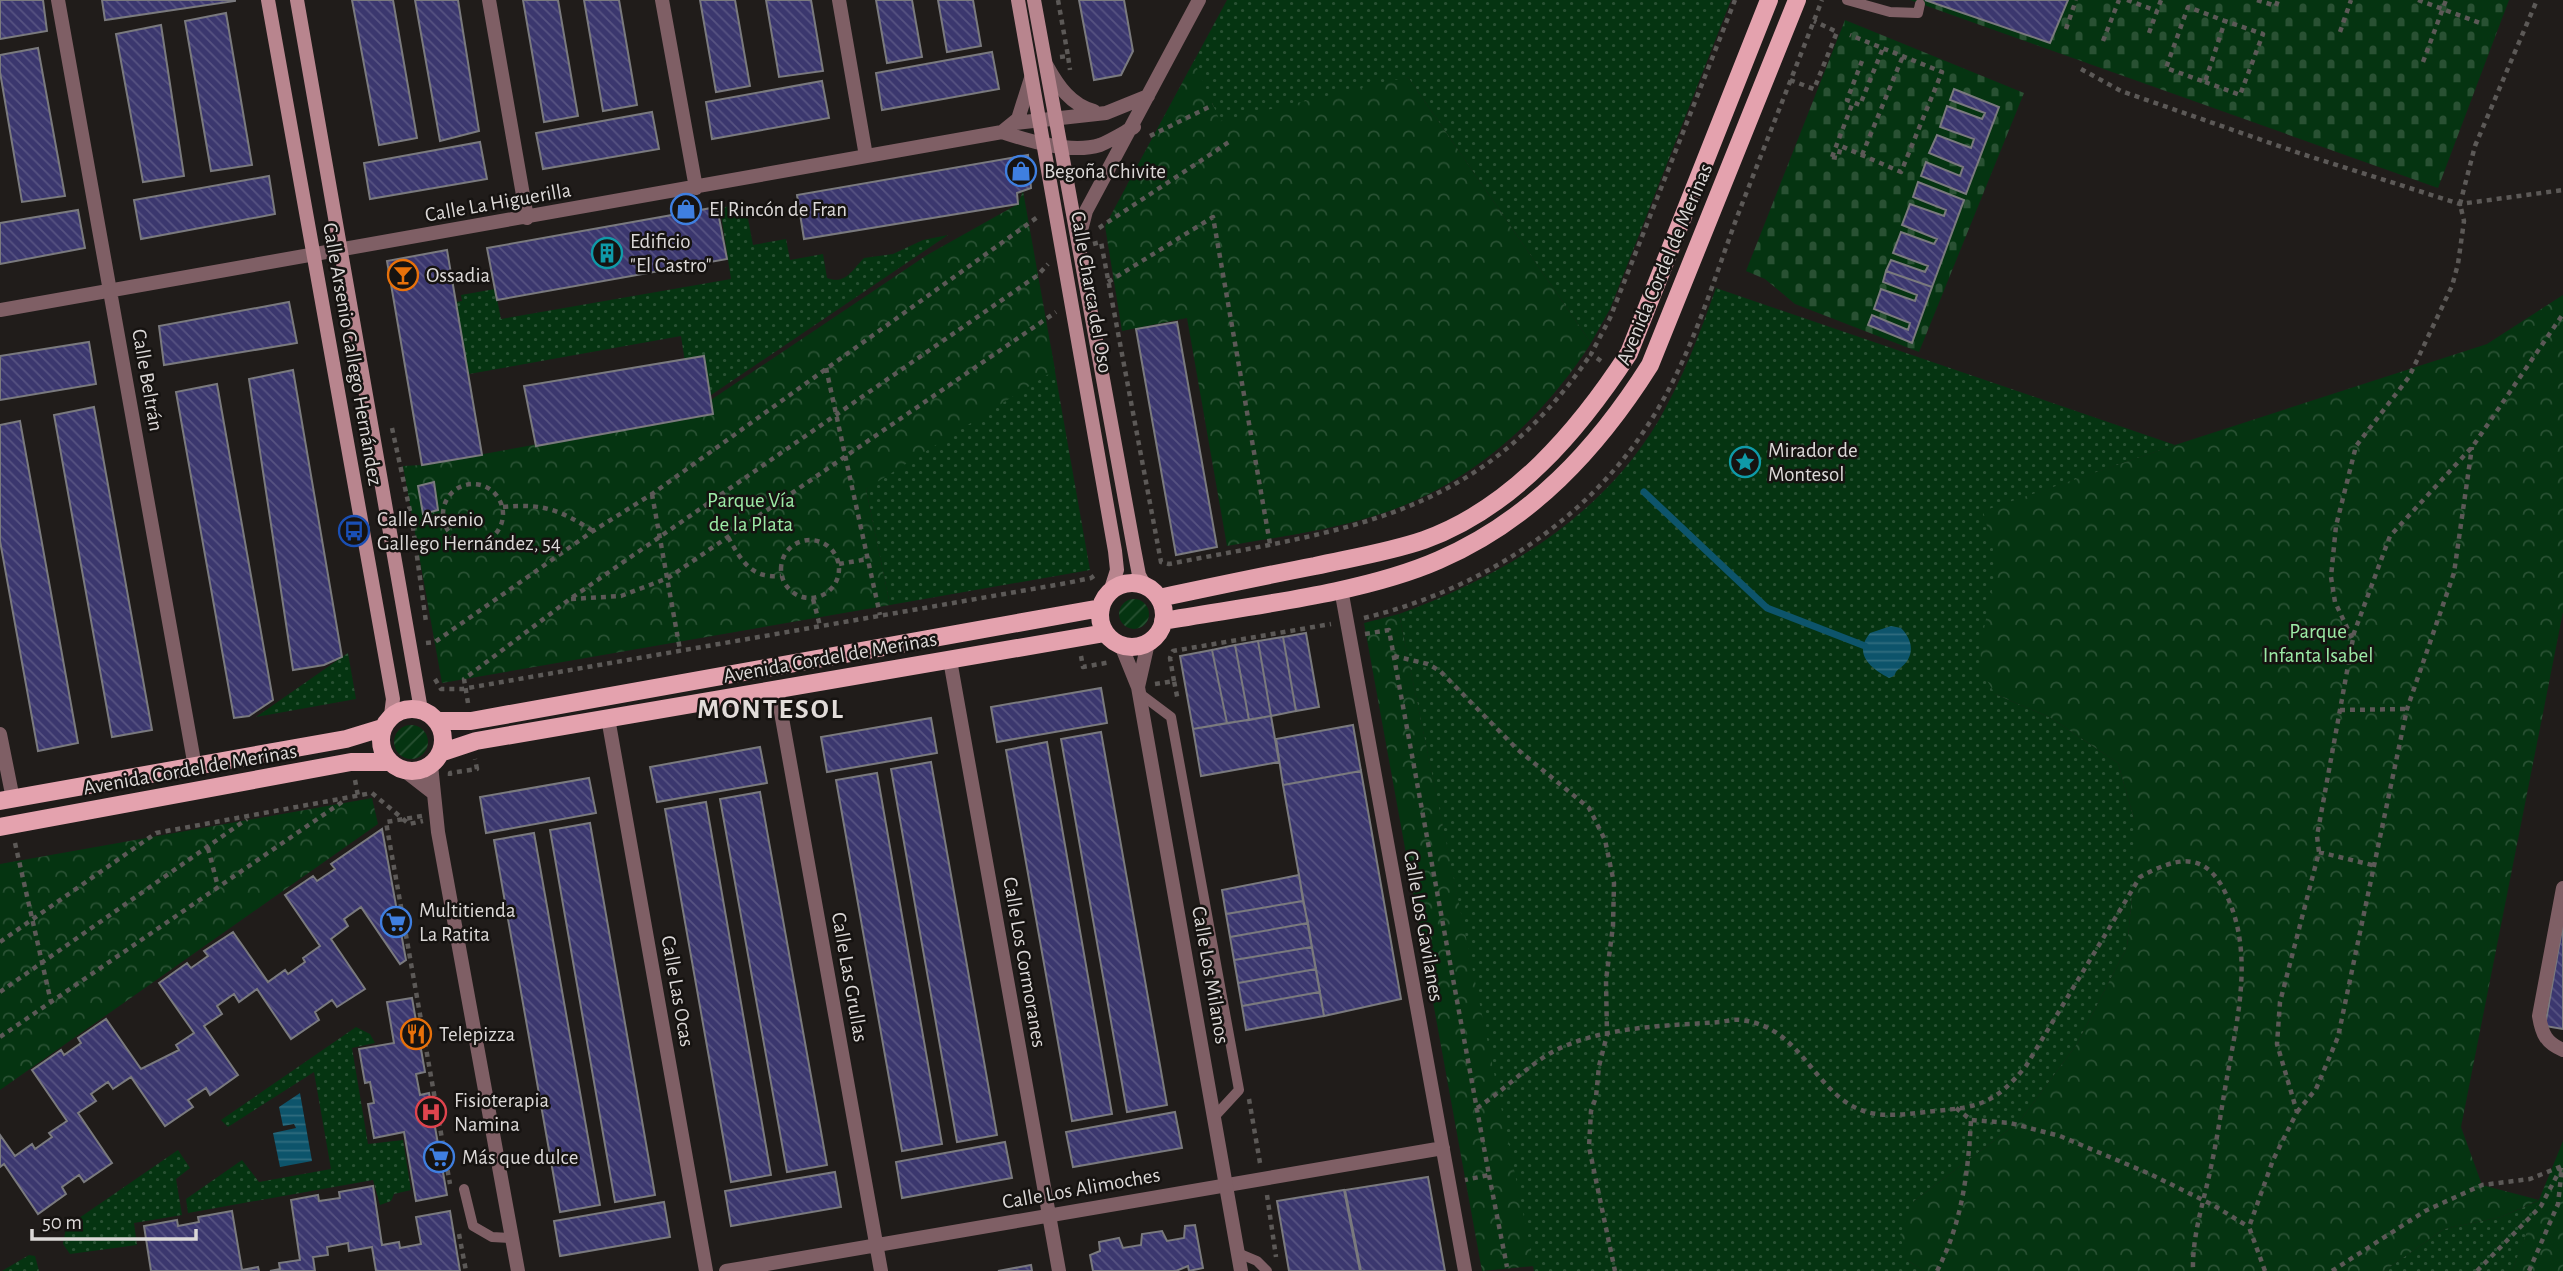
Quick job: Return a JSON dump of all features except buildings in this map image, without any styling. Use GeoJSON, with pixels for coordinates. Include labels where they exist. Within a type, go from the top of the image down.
{"type":"FeatureCollection","features":[{"type":"Feature","properties":{"kind":"main road","name":"Calle Arsenio Gallego Hernández"},"geometry":{"type":"LineString","coordinates":[[268,0],[393,699],[387,722]]}},
{"type":"Feature","properties":{"kind":"main road","name":"Calle Arsenio Gallego Hernández"},"geometry":{"type":"LineString","coordinates":[[296,0],[421,710]]}},
{"type":"Feature","properties":{"kind":"main road","name":"Calle Charca del Oso"},"geometry":{"type":"LineString","coordinates":[[1018,0],[1115,551],[1117,570],[1110,592]]}},
{"type":"Feature","properties":{"kind":"main road","name":"Calle Charca del Oso"},"geometry":{"type":"LineString","coordinates":[[1034,0],[1139,575],[1152,592]]}},
{"type":"Feature","properties":{"kind":"main road","name":"Avenida Cordel de Merinas"},"geometry":{"type":"LineString","coordinates":[[1152,592],[1381,552],[1425,540],[1477,514],[1517,484],[1554,451],[1598,400],[1629,353],[1769,0]]}},
{"type":"Feature","properties":{"kind":"main road","name":"Avenida Cordel de Merinas"},"geometry":{"type":"LineString","coordinates":[[1163,621],[1341,589],[1437,561],[1491,534],[1573,468],[1619,415],[1650,365],[1797,0]]}},
{"type":"Feature","properties":{"kind":"main road"},"geometry":{"type":"LineString","coordinates":[[1127,583],[1152,592],[1163,621],[1160,630],[1148,643],[1131,647],[1121,645],[1105,633],[1101,608],[1110,592],[1127,583]]}},
{"type":"Feature","properties":{"kind":"main road","name":"Avenida Cordel de Merinas"},"geometry":{"type":"LineString","coordinates":[[437,721],[468,721],[1101,608]]}},
{"type":"Feature","properties":{"kind":"main road","name":"Avenida Cordel de Merinas"},"geometry":{"type":"LineString","coordinates":[[436,760],[472,742],[1105,633]]}},
{"type":"Feature","properties":{"kind":"main road"},"geometry":{"type":"LineString","coordinates":[[408,709],[421,710],[437,721],[443,737],[436,760],[419,772],[405,771],[388,762],[380,746],[387,722],[408,709]]}},
{"type":"Feature","properties":{"kind":"main road","name":"Avenida Cordel de Merinas"},"geometry":{"type":"LineString","coordinates":[[6,800],[346,739],[387,722]]}},
{"type":"Feature","properties":{"kind":"main road","name":"Avenida Cordel de Merinas"},"geometry":{"type":"LineString","coordinates":[[6,826],[351,762],[388,762]]}},
{"type":"Feature","properties":{"kind":"street","name":"Calle Beltrán"},"geometry":{"type":"LineString","coordinates":[[58,0],[195,767]]}},
{"type":"Feature","properties":{"kind":"street"},"geometry":{"type":"LineString","coordinates":[[489,0],[527,218]]}},
{"type":"Feature","properties":{"kind":"street"},"geometry":{"type":"LineString","coordinates":[[662,0],[696,188]]}},
{"type":"Feature","properties":{"kind":"street"},"geometry":{"type":"LineString","coordinates":[[839,0],[866,156]]}},
{"type":"Feature","properties":{"kind":"street"},"geometry":{"type":"LineString","coordinates":[[1078,247],[1086,211],[1134,127],[1199,0]]}},
{"type":"Feature","properties":{"kind":"street"},"geometry":{"type":"LineString","coordinates":[[1045,60],[1068,97],[1090,111],[1105,113]]}},
{"type":"Feature","properties":{"kind":"street"},"geometry":{"type":"LineString","coordinates":[[1015,123],[1028,91],[1031,73]]}},
{"type":"Feature","properties":{"kind":"street"},"geometry":{"type":"LineString","coordinates":[[1015,123],[1105,113],[1148,96]]}},
{"type":"Feature","properties":{"kind":"street","name":"Calle La Higuerilla"},"geometry":{"type":"LineString","coordinates":[[0,310],[1002,132],[1015,123]]}},
{"type":"Feature","properties":{"kind":"street","name":"Calle La Higuerilla"},"geometry":{"type":"LineString","coordinates":[[1002,132],[1060,145],[1097,146],[1134,127]]}},
{"type":"Feature","properties":{"kind":"street"},"geometry":{"type":"LineString","coordinates":[[1025,139],[1037,149],[1049,173]]}},
{"type":"Feature","properties":{"kind":"street","name":"Calle Los Gavilanes"},"geometry":{"type":"LineString","coordinates":[[1341,589],[1465,1271]]}},
{"type":"Feature","properties":{"kind":"street","name":"Calle Los Milanos"},"geometry":{"type":"LineString","coordinates":[[1138,690],[1148,643]]}},
{"type":"Feature","properties":{"kind":"street","name":"Calle Los Milanos"},"geometry":{"type":"LineString","coordinates":[[1121,645],[1138,690],[1241,1271]]}},
{"type":"Feature","properties":{"kind":"street","name":"Calle Los Cormoranes"},"geometry":{"type":"LineString","coordinates":[[950,660],[1059,1271]]}},
{"type":"Feature","properties":{"kind":"street","name":"Calle Las Grullas"},"geometry":{"type":"LineString","coordinates":[[777,690],[881,1271]]}},
{"type":"Feature","properties":{"kind":"street","name":"Calle Las Ocas"},"geometry":{"type":"LineString","coordinates":[[608,718],[706,1271]]}},
{"type":"Feature","properties":{"kind":"street"},"geometry":{"type":"LineString","coordinates":[[0,734],[6,800]]}},
{"type":"Feature","properties":{"kind":"street"},"geometry":{"type":"LineString","coordinates":[[436,760],[432,792],[435,816],[517,1271]]}},
{"type":"Feature","properties":{"kind":"street"},"geometry":{"type":"LineString","coordinates":[[405,771],[432,792]]}},
{"type":"Feature","properties":{"kind":"street"},"geometry":{"type":"LineString","coordinates":[[2563,888],[2539,1016],[2542,1033],[2548,1042],[2563,1050]]}},
{"type":"Feature","properties":{"kind":"street","name":"Calle Los Alimoches"},"geometry":{"type":"LineString","coordinates":[[726,1271],[1443,1147]]}},
{"type":"Feature","properties":{"kind":"lane"},"geometry":{"type":"LineString","coordinates":[[1847,0],[1890,12],[1919,13],[1920,4]]}},
{"type":"Feature","properties":{"kind":"lane"},"geometry":{"type":"LineString","coordinates":[[1138,690],[1171,717],[1239,1090],[1215,1116]]}},
{"type":"Feature","properties":{"kind":"lane"},"geometry":{"type":"LineString","coordinates":[[464,1189],[473,1226],[480,1233],[492,1237],[511,1238]]}},
{"type":"Feature","properties":{"kind":"lane"},"geometry":{"type":"LineString","coordinates":[[1238,1253],[1257,1261],[1267,1271]]}},
{"type":"Feature","properties":{"kind":"path"},"geometry":{"type":"LineString","coordinates":[[1058,0],[1071,74]]}},
{"type":"Feature","properties":{"kind":"path"},"geometry":{"type":"LineString","coordinates":[[1078,247],[1101,242],[1158,558],[1161,562],[1169,564],[1355,527],[1423,501],[1462,481],[1525,434],[1553,405],[1591,354],[1610,318],[1735,0]]}},
{"type":"Feature","properties":{"kind":"path"},"geometry":{"type":"LineString","coordinates":[[2066,29],[2076,0]]}},
{"type":"Feature","properties":{"kind":"path"},"geometry":{"type":"LineString","coordinates":[[2103,41],[2119,0]]}},
{"type":"Feature","properties":{"kind":"path"},"geometry":{"type":"LineString","coordinates":[[2127,0],[2157,11]]}},
{"type":"Feature","properties":{"kind":"path"},"geometry":{"type":"LineString","coordinates":[[2149,33],[2161,0]]}},
{"type":"Feature","properties":{"kind":"path"},"geometry":{"type":"LineString","coordinates":[[2257,0],[2276,6],[2278,0]]}},
{"type":"Feature","properties":{"kind":"path"},"geometry":{"type":"LineString","coordinates":[[2340,32],[2351,0]]}},
{"type":"Feature","properties":{"kind":"path"},"geometry":{"type":"LineString","coordinates":[[2418,0],[2483,24]]}},
{"type":"Feature","properties":{"kind":"path"},"geometry":{"type":"LineString","coordinates":[[2423,62],[2446,0]]}},
{"type":"Feature","properties":{"kind":"path"},"geometry":{"type":"LineString","coordinates":[[2353,640],[2335,602],[2332,577],[2336,526],[2356,446],[2409,377],[2452,286],[2464,221],[2460,204],[2475,146],[2537,0]]}},
{"type":"Feature","properties":{"kind":"path"},"geometry":{"type":"LineString","coordinates":[[2188,7],[2225,21],[2263,34],[2240,95],[2166,68],[2188,7]]}},
{"type":"Feature","properties":{"kind":"path"},"geometry":{"type":"LineString","coordinates":[[1790,80],[1814,89],[1838,32],[1814,21]]}},
{"type":"Feature","properties":{"kind":"path"},"geometry":{"type":"LineString","coordinates":[[2205,82],[2225,21]]}},
{"type":"Feature","properties":{"kind":"path"},"geometry":{"type":"LineString","coordinates":[[1850,35],[1942,72],[1902,172],[1841,146],[1838,158],[1832,157],[1853,102]]}},
{"type":"Feature","properties":{"kind":"path"},"geometry":{"type":"LineString","coordinates":[[1862,61],[1847,100],[1860,105],[1883,48]]}},
{"type":"Feature","properties":{"kind":"path"},"geometry":{"type":"LineString","coordinates":[[1045,60],[1068,56]]}},
{"type":"Feature","properties":{"kind":"path"},"geometry":{"type":"LineString","coordinates":[[1862,155],[1903,56]]}},
{"type":"Feature","properties":{"kind":"path"},"geometry":{"type":"LineString","coordinates":[[2081,69],[2121,91],[2299,153],[2460,204],[2563,190]]}},
{"type":"Feature","properties":{"kind":"path"},"geometry":{"type":"LineString","coordinates":[[1143,140],[1213,105]]}},
{"type":"Feature","properties":{"kind":"path"},"geometry":{"type":"LineString","coordinates":[[1098,228],[1229,142]]}},
{"type":"Feature","properties":{"kind":"path"},"geometry":{"type":"LineString","coordinates":[[1036,204],[1041,228]]}},
{"type":"Feature","properties":{"kind":"path"},"geometry":{"type":"LineString","coordinates":[[409,644],[435,642],[593,531],[652,494],[1039,216]]}},
{"type":"Feature","properties":{"kind":"path"},"geometry":{"type":"LineString","coordinates":[[1108,282],[1213,217],[1270,544]]}},
{"type":"Feature","properties":{"kind":"path"},"geometry":{"type":"LineString","coordinates":[[464,679],[570,599],[1038,275],[1063,250]]}},
{"type":"Feature","properties":{"kind":"path"},"geometry":{"type":"LineString","coordinates":[[1045,253],[1050,276]]}},
{"type":"Feature","properties":{"kind":"path"},"geometry":{"type":"LineString","coordinates":[[1054,300],[1058,326]]}},
{"type":"Feature","properties":{"kind":"path"},"geometry":{"type":"LineString","coordinates":[[570,599],[621,596],[668,578],[1056,312]]}},
{"type":"Feature","properties":{"kind":"path"},"geometry":{"type":"LineString","coordinates":[[2297,1112],[2277,1044],[2280,1002],[2319,852],[2317,836],[2353,640],[2390,536],[2473,446],[2563,314]]}},
{"type":"Feature","properties":{"kind":"path"},"geometry":{"type":"LineString","coordinates":[[1591,354],[1616,372]]}},
{"type":"Feature","properties":{"kind":"path"},"geometry":{"type":"LineString","coordinates":[[826,368],[880,615]]}},
{"type":"Feature","properties":{"kind":"path"},"geometry":{"type":"LineString","coordinates":[[391,426],[412,520],[431,654]]}},
{"type":"Feature","properties":{"kind":"path"},"geometry":{"type":"LineString","coordinates":[[2249,1227],[2273,1160],[2297,1112],[2315,1089],[2338,1037],[2407,709],[2454,573],[2473,446]]}},
{"type":"Feature","properties":{"kind":"path"},"geometry":{"type":"LineString","coordinates":[[470,484],[481,485],[495,494],[503,507],[503,520],[497,533],[489,540],[474,545],[463,543],[449,533],[444,521],[444,509],[449,497],[470,484]]}},
{"type":"Feature","properties":{"kind":"path"},"geometry":{"type":"LineString","coordinates":[[652,494],[680,650]]}},
{"type":"Feature","properties":{"kind":"path"},"geometry":{"type":"LineString","coordinates":[[503,507],[529,505],[561,511],[593,531]]}},
{"type":"Feature","properties":{"kind":"path"},"geometry":{"type":"LineString","coordinates":[[389,529],[412,520],[444,521]]}},
{"type":"Feature","properties":{"kind":"path"},"geometry":{"type":"LineString","coordinates":[[728,537],[742,562],[756,575],[781,576]]}},
{"type":"Feature","properties":{"kind":"path"},"geometry":{"type":"LineString","coordinates":[[808,539],[826,544],[839,564],[838,578],[833,588],[813,598],[793,594],[781,576],[780,566],[787,550],[797,542],[808,539]]}},
{"type":"Feature","properties":{"kind":"path"},"geometry":{"type":"LineString","coordinates":[[839,564],[868,559]]}},
{"type":"Feature","properties":{"kind":"path"},"geometry":{"type":"LineString","coordinates":[[433,666],[441,689],[462,689],[1091,578],[1097,575],[1100,566]]}},
{"type":"Feature","properties":{"kind":"path"},"geometry":{"type":"LineString","coordinates":[[813,598],[820,626]]}},
{"type":"Feature","properties":{"kind":"path"},"geometry":{"type":"LineString","coordinates":[[1350,636],[1390,630],[1507,1268]]}},
{"type":"Feature","properties":{"kind":"path"},"geometry":{"type":"LineString","coordinates":[[1394,656],[1428,664],[1440,670],[1517,749],[1590,808],[1605,840],[1614,883],[1606,980],[1607,1035],[1591,1111],[1589,1147],[1615,1271]]}},
{"type":"Feature","properties":{"kind":"path"},"geometry":{"type":"LineString","coordinates":[[462,689],[468,721]]}},
{"type":"Feature","properties":{"kind":"path"},"geometry":{"type":"LineString","coordinates":[[2340,710],[2407,709]]}},
{"type":"Feature","properties":{"kind":"path"},"geometry":{"type":"LineString","coordinates":[[451,786],[450,773],[477,769],[472,742]]}},
{"type":"Feature","properties":{"kind":"path"},"geometry":{"type":"LineString","coordinates":[[0,942],[156,833],[372,793],[403,819]]}},
{"type":"Feature","properties":{"kind":"path"},"geometry":{"type":"LineString","coordinates":[[0,1037],[348,797]]}},
{"type":"Feature","properties":{"kind":"path"},"geometry":{"type":"LineString","coordinates":[[435,816],[386,822],[451,1189]]}},
{"type":"Feature","properties":{"kind":"path"},"geometry":{"type":"LineString","coordinates":[[0,992],[251,817]]}},
{"type":"Feature","properties":{"kind":"path"},"geometry":{"type":"LineString","coordinates":[[6,826],[33,919],[51,1002]]}},
{"type":"Feature","properties":{"kind":"path"},"geometry":{"type":"LineString","coordinates":[[208,848],[218,887]]}},
{"type":"Feature","properties":{"kind":"path"},"geometry":{"type":"LineString","coordinates":[[2319,852],[2376,866]]}},
{"type":"Feature","properties":{"kind":"path"},"geometry":{"type":"LineString","coordinates":[[1477,1108],[1552,1052],[1575,1042],[1680,1023],[1740,1019],[1770,1028],[1794,1045],[1835,1093],[1868,1112],[1906,1114],[1989,1102],[2006,1090],[2026,1066],[2140,877],[2169,862],[2185,860],[2204,866],[2219,879],[2233,906],[2240,933],[2242,964],[2240,1003],[2211,1168],[2202,1202],[2193,1271]]}},
{"type":"Feature","properties":{"kind":"path"},"geometry":{"type":"LineString","coordinates":[[1956,1108],[1971,1120],[2010,1123],[2045,1130],[2127,1163],[2202,1202],[2213,1205],[2249,1227],[2265,1271]]}},
{"type":"Feature","properties":{"kind":"path"},"geometry":{"type":"LineString","coordinates":[[1937,1271],[1960,1214],[1968,1176],[1971,1120]]}},
{"type":"Feature","properties":{"kind":"path"},"geometry":{"type":"LineString","coordinates":[[2332,1271],[2425,1211],[2482,1185],[2530,1179],[2563,1165]]}},
{"type":"Feature","properties":{"kind":"path"},"geometry":{"type":"LineString","coordinates":[[2477,1271],[2541,1206],[2563,1165]]}},
{"type":"Feature","properties":{"kind":"path"},"geometry":{"type":"LineString","coordinates":[[2529,1271],[2558,1204],[2563,1165]]}},
{"type":"Feature","properties":{"kind":"path"},"geometry":{"type":"LineString","coordinates":[[1450,1184],[1489,1175]]}},
{"type":"Feature","properties":{"kind":"path"},"geometry":{"type":"LineString","coordinates":[[458,1230],[466,1271]]}},
{"type":"Feature","properties":{"kind":"green space"},"geometry":{"type":"Polygon","coordinates":[[[1227,0],[1731,0],[1610,309],[1591,343],[1408,77],[1127,185],[1227,0]]]}},
{"type":"Feature","properties":{"kind":"green space"},"geometry":{"type":"Polygon","coordinates":[[[1910,0],[2509,0],[2438,188],[1910,0]]]}},
{"type":"Feature","properties":{"kind":"green space"},"geometry":{"type":"Polygon","coordinates":[[[1845,20],[2024,93],[1919,352],[1795,304],[1765,279],[1746,271],[1845,20]]]}},
{"type":"Feature","properties":{"kind":"green space"},"geometry":{"type":"Polygon","coordinates":[[[1194,61],[1220,121],[1408,77],[1591,343],[1549,400],[1524,426],[1470,470],[1408,504],[1374,516],[1320,530],[1227,546],[1187,318],[1122,331],[1105,226],[1194,61]]]}},
{"type":"Feature","properties":{"kind":"green space","name":"Parque Vía de la Plata"},"geometry":{"type":"Polygon","coordinates":[[[1023,191],[1055,370],[866,489],[890,605],[442,683],[403,466],[422,465],[684,418],[927,255],[1018,204],[1023,191]]]}},
{"type":"Feature","properties":{"kind":"green space"},"geometry":{"type":"Polygon","coordinates":[[[745,203],[753,245],[786,239],[790,260],[823,254],[827,278],[834,280],[844,278],[864,258],[893,254],[923,240],[948,235],[692,408],[681,336],[469,374],[456,302],[462,301],[461,295],[495,289],[501,319],[731,279],[720,208],[745,203]]]}},
{"type":"Feature","properties":{"kind":"green space"},"geometry":{"type":"Polygon","coordinates":[[[1716,288],[2175,445],[1985,511],[2002,531],[1995,694],[2051,718],[2118,763],[2134,819],[2134,875],[2127,947],[2077,1044],[2020,1121],[1914,1201],[1907,1260],[1924,1271],[1534,1271],[1399,614],[1438,599],[1512,562],[1546,540],[1609,486],[1635,455],[1668,404],[1716,288]]]}},
{"type":"Feature","properties":{"kind":"green space","name":"Parque Infanta Isabel"},"geometry":{"type":"Polygon","coordinates":[[[2563,295],[2563,612],[2461,1127],[2482,1185],[2539,1200],[2501,1217],[2444,1229],[2384,1271],[1924,1271],[1907,1260],[1900,1235],[1914,1201],[2020,1121],[2077,1044],[2127,947],[2134,875],[2134,819],[2118,763],[2051,718],[1995,694],[1982,672],[1980,649],[1997,564],[1983,511],[2175,445],[2487,344],[2563,295]]]}},
{"type":"Feature","properties":{"kind":"green space"},"geometry":{"type":"Polygon","coordinates":[[[1051,349],[1090,570],[890,605],[866,489],[1051,349]]]}},
{"type":"Feature","properties":{"kind":"green space"},"geometry":{"type":"Polygon","coordinates":[[[1134,599],[1140,600],[1148,608],[1148,620],[1140,628],[1134,629],[1128,628],[1120,620],[1119,614],[1120,608],[1128,600],[1134,599]]]}},
{"type":"Feature","properties":{"kind":"green space"},"geometry":{"type":"Polygon","coordinates":[[[1399,614],[1534,1266],[1482,1271],[1364,623],[1399,614]]]}},
{"type":"Feature","properties":{"kind":"green space"},"geometry":{"type":"Polygon","coordinates":[[[348,653],[356,699],[256,717],[342,657],[348,653]]]}},
{"type":"Feature","properties":{"kind":"green space"},"geometry":{"type":"Polygon","coordinates":[[[411,725],[423,730],[428,742],[423,754],[411,759],[399,754],[394,742],[399,730],[411,725]]]}},
{"type":"Feature","properties":{"kind":"green space"},"geometry":{"type":"Polygon","coordinates":[[[372,798],[378,824],[0,1090],[0,864],[372,798]]]}},
{"type":"Feature","properties":{"kind":"green space"},"geometry":{"type":"Polygon","coordinates":[[[356,1027],[370,1034],[375,1043],[352,1048],[368,1144],[403,1140],[411,1190],[394,1194],[391,1201],[380,1205],[373,1180],[188,1213],[186,1199],[242,1160],[259,1182],[331,1169],[314,1072],[228,1127],[221,1120],[356,1027]]]}},
{"type":"Feature","properties":{"kind":"green space"},"geometry":{"type":"Polygon","coordinates":[[[2563,1141],[2563,1271],[2512,1271],[2563,1141]]]}},
{"type":"Feature","properties":{"kind":"green space"},"geometry":{"type":"Polygon","coordinates":[[[178,1150],[190,1168],[176,1179],[182,1215],[134,1223],[137,1245],[70,1254],[63,1244],[66,1227],[178,1150]]]}},
{"type":"Feature","properties":{"kind":"green space"},"geometry":{"type":"Polygon","coordinates":[[[2540,1200],[2512,1271],[2384,1271],[2444,1229],[2501,1217],[2540,1200]]]}},
{"type":"Feature","properties":{"kind":"green space"},"geometry":{"type":"Polygon","coordinates":[[[29,1255],[35,1256],[39,1271],[2,1271],[29,1255]]]}},
{"type":"Feature","properties":{"kind":"water"},"geometry":{"type":"Polygon","coordinates":[[[1891,626],[1901,628],[1906,633],[1911,650],[1908,660],[1889,678],[1870,665],[1863,647],[1870,633],[1891,626]]]}},
{"type":"Feature","properties":{"kind":"water"},"geometry":{"type":"Polygon","coordinates":[[[300,1093],[312,1161],[280,1167],[273,1133],[296,1128],[294,1124],[283,1126],[279,1107],[300,1093]]]}},
{"type":"Feature","properties":{"kind":"waterway"},"geometry":{"type":"LineString","coordinates":[[1644,492],[1767,608],[1865,646]]}},
{"type":"Feature","properties":{"kind":"place","name":"Begoña Chivite"},"geometry":{"type":"Point","coordinates":[1021,171]}},
{"type":"Feature","properties":{"kind":"place","name":"El Rincón de Fran"},"geometry":{"type":"Point","coordinates":[686,209]}},
{"type":"Feature","properties":{"kind":"place","name":"Edificio \"El Castro\""},"geometry":{"type":"Point","coordinates":[607,253]}},
{"type":"Feature","properties":{"kind":"place","name":"Ossadia"},"geometry":{"type":"Point","coordinates":[403,275]}},
{"type":"Feature","properties":{"kind":"place","name":"Mirador de Montesol"},"geometry":{"type":"Point","coordinates":[1745,462]}},
{"type":"Feature","properties":{"kind":"place","name":"Calle Arsenio Gallego Hernández, 54"},"geometry":{"type":"Point","coordinates":[354,531]}},
{"type":"Feature","properties":{"kind":"place","name":"Multitienda La Ratita"},"geometry":{"type":"Point","coordinates":[396,922]}},
{"type":"Feature","properties":{"kind":"place","name":"Telepizza"},"geometry":{"type":"Point","coordinates":[416,1034]}},
{"type":"Feature","properties":{"kind":"place","name":"Fisioterapia Namina"},"geometry":{"type":"Point","coordinates":[431,1112]}},
{"type":"Feature","properties":{"kind":"place","name":"Más que dulce"},"geometry":{"type":"Point","coordinates":[439,1157]}},
{"type":"Feature","properties":{"kind":"district","name":"MONTESOL"},"geometry":{"type":"Point","coordinates":[771,708]}}]}
